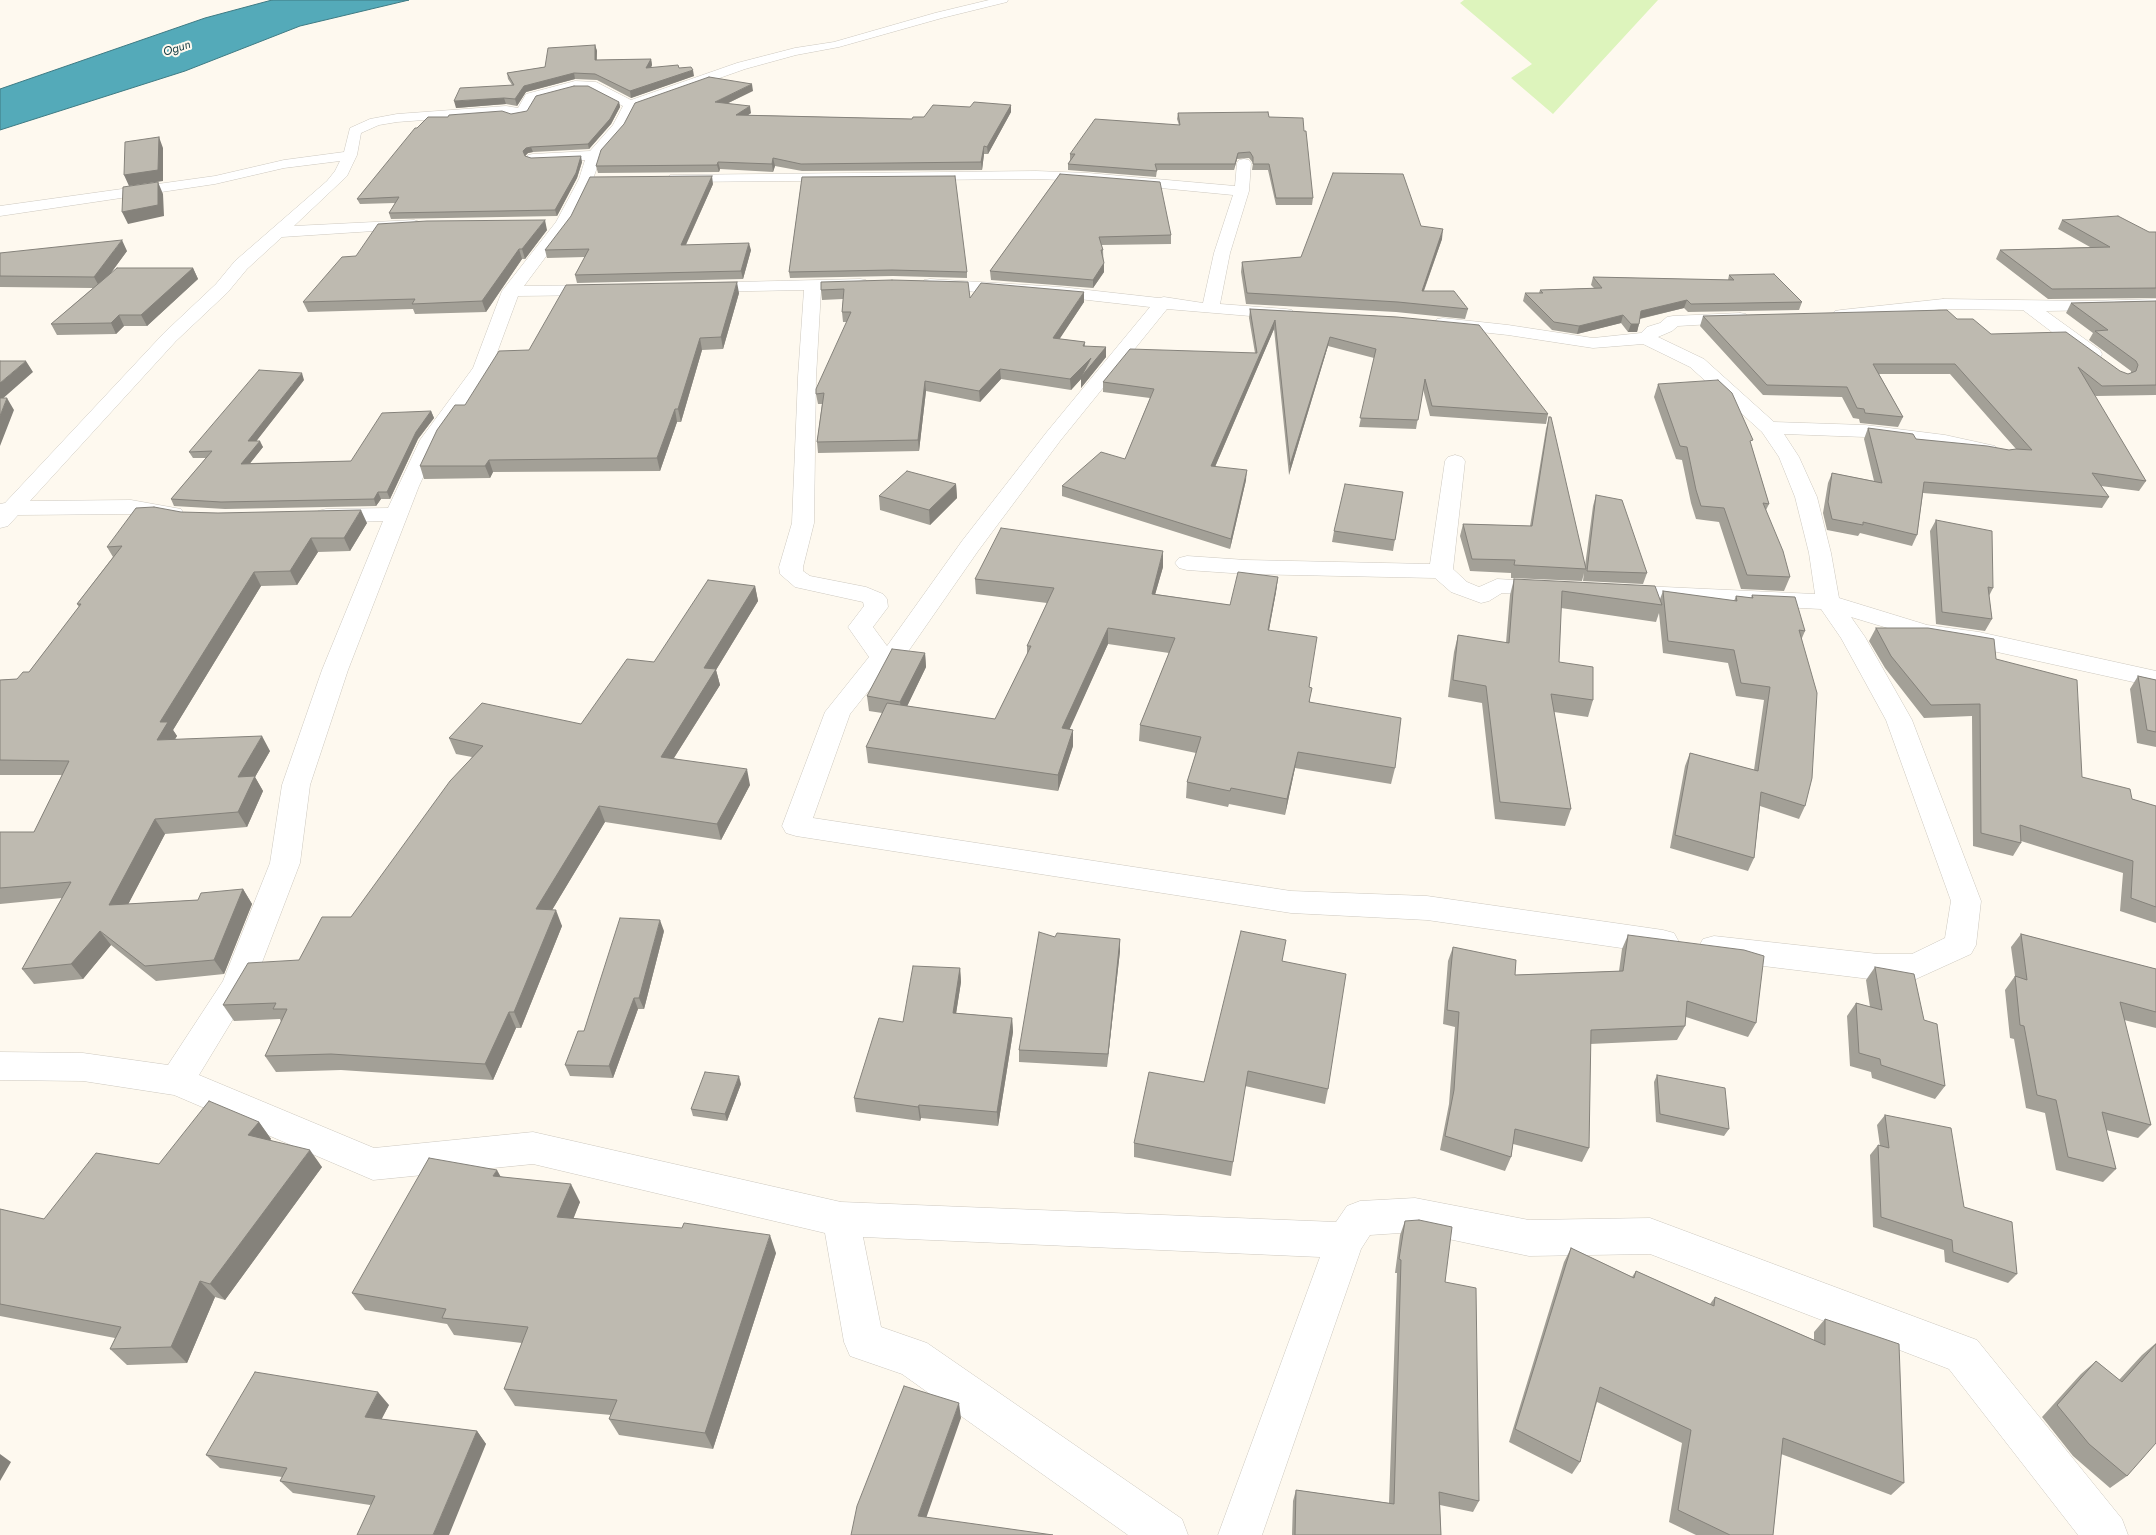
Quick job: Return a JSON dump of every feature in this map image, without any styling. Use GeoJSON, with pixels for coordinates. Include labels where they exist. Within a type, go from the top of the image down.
{"type":"FeatureCollection","features":[{"type":"Feature","properties":{"kind":"street"},"geometry":{"type":"LineString","coordinates":[[177,1081],[237,986],[285,864],[296,785],[335,670],[397,514],[430,440],[482,368],[511,291],[553,223],[595,179],[594,155],[619,127],[630,105],[741,66],[795,52],[835,45],[939,15],[1003,0]]}},
{"type":"Feature","properties":{"kind":"street"},"geometry":{"type":"LineString","coordinates":[[4,513],[170,337],[222,288],[241,265],[332,184],[342,173],[350,155],[355,131],[376,122],[398,118],[506,110],[512,113],[523,111],[531,98],[575,85],[592,85],[630,105]]}},
{"type":"Feature","properties":{"kind":"street"},"geometry":{"type":"LineString","coordinates":[[0,211],[215,180],[284,164],[350,155]]}},
{"type":"Feature","properties":{"kind":"street"},"geometry":{"type":"LineString","coordinates":[[533,158],[594,155]]}},
{"type":"Feature","properties":{"kind":"street"},"geometry":{"type":"LineString","coordinates":[[1210,309],[1222,253],[1242,191],[1244,163]]}},
{"type":"Feature","properties":{"kind":"street"},"geometry":{"type":"LineString","coordinates":[[657,178],[1036,175],[1088,177],[1242,191]]}},
{"type":"Feature","properties":{"kind":"street"},"geometry":{"type":"LineString","coordinates":[[278,232],[430,224]]}},
{"type":"Feature","properties":{"kind":"street"},"geometry":{"type":"LineString","coordinates":[[910,283],[955,284],[1061,292],[1164,302],[1210,309],[1305,315]]}},
{"type":"Feature","properties":{"kind":"street"},"geometry":{"type":"LineString","coordinates":[[683,288],[873,284]]}},
{"type":"Feature","properties":{"kind":"street"},"geometry":{"type":"LineString","coordinates":[[813,286],[807,377],[803,523],[798,532],[791,567],[792,574],[803,582],[866,594],[875,599],[876,607],[860,627],[882,657]]}},
{"type":"Feature","properties":{"kind":"street"},"geometry":{"type":"LineString","coordinates":[[511,291],[614,289]]}},
{"type":"Feature","properties":{"kind":"street"},"geometry":{"type":"LineString","coordinates":[[1164,302],[1047,444],[970,546],[896,651],[882,657],[838,712],[796,826],[1292,902],[1427,908],[1697,946],[1878,967],[1916,966],[1960,946],[1966,900],[1899,720],[1853,637],[1828,602],[1820,553],[1806,497],[1789,457],[1769,428],[1697,363],[1646,338],[1594,343],[1500,329],[1426,322]]}},
{"type":"Feature","properties":{"kind":"street"},"geometry":{"type":"LineString","coordinates":[[1825,316],[1943,304],[2089,306],[2156,304]]}},
{"type":"Feature","properties":{"kind":"street"},"geometry":{"type":"LineString","coordinates":[[2027,305],[2106,364]]}},
{"type":"Feature","properties":{"kind":"street"},"geometry":{"type":"LineString","coordinates":[[1646,338],[1652,331],[1666,327],[1673,321],[1760,318]]}},
{"type":"Feature","properties":{"kind":"street"},"geometry":{"type":"LineString","coordinates":[[1769,428],[1865,431],[1945,441],[2004,453]]}},
{"type":"Feature","properties":{"kind":"street"},"geometry":{"type":"LineString","coordinates":[[1441,572],[1455,461]]}},
{"type":"Feature","properties":{"kind":"street"},"geometry":{"type":"LineString","coordinates":[[4,513],[131,507],[197,517]]}},
{"type":"Feature","properties":{"kind":"street"},"geometry":{"type":"LineString","coordinates":[[310,516],[397,514]]}},
{"type":"Feature","properties":{"kind":"street"},"geometry":{"type":"LineString","coordinates":[[1187,563],[1246,567],[1441,572],[1459,587],[1481,596],[1497,586],[1575,590]]}},
{"type":"Feature","properties":{"kind":"street"},"geometry":{"type":"LineString","coordinates":[[1604,591],[1828,602],[1924,632],[1979,640],[2156,679]]}},
{"type":"Feature","properties":{"kind":"street"},"geometry":{"type":"LineString","coordinates":[[0,1066],[83,1067],[177,1081],[373,1164],[533,1148],[841,1219],[1345,1240]]}},
{"type":"Feature","properties":{"kind":"street"},"geometry":{"type":"LineString","coordinates":[[1240,1535],[1345,1240],[1360,1218],[1415,1215],[1529,1238],[1650,1236],[1963,1354],[2106,1535]]}},
{"type":"Feature","properties":{"kind":"street"},"geometry":{"type":"LineString","coordinates":[[841,1219],[864,1342],[913,1357],[1166,1535]]}},
{"type":"Feature","properties":{"kind":"green space"},"geometry":{"type":"Polygon","coordinates":[[[1464,0],[1658,0],[1553,114],[1511,78],[1532,64],[1460,3],[1464,0]]]}},
{"type":"Feature","properties":{"kind":"water","name":"Ogun"},"geometry":{"type":"Polygon","coordinates":[[[272,0],[409,0],[300,26],[185,71],[0,130],[0,89],[205,18],[272,0]]]}},
{"type":"Feature","properties":{"kind":"building"},"geometry":{"type":"Polygon","coordinates":[[[595,45],[595,60],[651,59],[646,68],[678,65],[679,68],[691,67],[693,70],[630,91],[595,74],[574,73],[524,86],[515,99],[454,101],[460,88],[514,85],[507,73],[545,67],[548,48],[595,45]]]}},
{"type":"Feature","properties":{"kind":"building"},"geometry":{"type":"Polygon","coordinates":[[[709,77],[752,84],[715,102],[750,106],[736,115],[912,119],[913,117],[924,117],[933,105],[970,107],[974,102],[1011,105],[987,147],[984,146],[981,162],[801,164],[773,158],[772,164],[718,162],[717,165],[596,166],[601,150],[624,124],[635,103],[709,77]]]}},
{"type":"Feature","properties":{"kind":"building"},"geometry":{"type":"Polygon","coordinates":[[[574,86],[588,86],[619,102],[610,119],[588,144],[531,147],[523,151],[525,156],[531,158],[581,156],[576,173],[555,210],[389,213],[399,197],[357,199],[415,128],[428,117],[448,117],[449,115],[502,111],[511,114],[527,111],[536,96],[574,86]]]}},
{"type":"Feature","properties":{"kind":"building"},"geometry":{"type":"Polygon","coordinates":[[[1268,112],[1269,117],[1303,118],[1313,198],[1276,198],[1269,164],[1253,164],[1253,157],[1250,152],[1238,153],[1235,164],[1155,164],[1157,171],[1068,164],[1075,154],[1070,154],[1095,119],[1180,125],[1178,113],[1268,112]]]}},
{"type":"Feature","properties":{"kind":"building"},"geometry":{"type":"Polygon","coordinates":[[[159,137],[158,170],[124,175],[125,142],[159,137]]]}},
{"type":"Feature","properties":{"kind":"building"},"geometry":{"type":"Polygon","coordinates":[[[1333,173],[1403,174],[1421,226],[1443,229],[1422,291],[1454,291],[1468,309],[1398,302],[1247,293],[1242,262],[1301,257],[1333,173]]]}},
{"type":"Feature","properties":{"kind":"building"},"geometry":{"type":"Polygon","coordinates":[[[1060,174],[1160,182],[1171,235],[1099,237],[1104,263],[1093,280],[990,271],[1060,174]]]}},
{"type":"Feature","properties":{"kind":"building"},"geometry":{"type":"Polygon","coordinates":[[[712,176],[681,245],[749,243],[741,271],[575,275],[589,249],[545,250],[571,216],[590,177],[712,176]]]}},
{"type":"Feature","properties":{"kind":"building"},"geometry":{"type":"Polygon","coordinates":[[[955,176],[967,272],[892,270],[789,272],[802,177],[955,176]]]}},
{"type":"Feature","properties":{"kind":"building"},"geometry":{"type":"Polygon","coordinates":[[[158,182],[158,205],[122,212],[123,187],[158,182]]]}},
{"type":"Feature","properties":{"kind":"building"},"geometry":{"type":"Polygon","coordinates":[[[2118,216],[2149,232],[2156,232],[2156,288],[2052,289],[2000,250],[2110,247],[2062,220],[2118,216]]]}},
{"type":"Feature","properties":{"kind":"building"},"geometry":{"type":"Polygon","coordinates":[[[545,220],[522,249],[519,249],[482,301],[412,304],[415,299],[303,302],[342,257],[356,256],[378,224],[427,221],[545,220]]]}},
{"type":"Feature","properties":{"kind":"building"},"geometry":{"type":"Polygon","coordinates":[[[122,240],[94,277],[0,276],[0,253],[122,240]]]}},
{"type":"Feature","properties":{"kind":"building"},"geometry":{"type":"Polygon","coordinates":[[[117,268],[193,268],[141,315],[119,315],[111,323],[51,324],[117,268]]]}},
{"type":"Feature","properties":{"kind":"building"},"geometry":{"type":"Polygon","coordinates":[[[1774,274],[1802,302],[1691,304],[1687,300],[1641,311],[1639,324],[1631,324],[1623,315],[1579,326],[1554,322],[1525,293],[1543,293],[1540,290],[1602,288],[1593,277],[1734,280],[1729,275],[1774,274]]]}},
{"type":"Feature","properties":{"kind":"building"},"geometry":{"type":"Polygon","coordinates":[[[892,280],[968,282],[970,298],[981,283],[1084,292],[1053,338],[1085,342],[1083,346],[1106,347],[1081,377],[1091,358],[1070,379],[1000,369],[979,391],[925,381],[918,440],[817,442],[824,393],[816,394],[816,389],[851,312],[842,312],[844,289],[821,290],[821,282],[892,280]]]}},
{"type":"Feature","properties":{"kind":"building"},"geometry":{"type":"Polygon","coordinates":[[[737,282],[721,337],[700,338],[678,409],[675,409],[657,458],[489,460],[485,466],[420,466],[437,430],[455,405],[465,405],[499,351],[529,350],[566,285],[737,282]]]}},
{"type":"Feature","properties":{"kind":"building"},"geometry":{"type":"Polygon","coordinates":[[[2156,301],[2156,385],[2102,386],[2078,367],[2146,481],[2092,473],[2109,497],[1924,482],[1917,535],[1863,522],[1863,525],[1832,519],[1828,502],[1832,473],[1882,483],[1868,428],[1913,434],[1916,439],[2009,450],[2032,450],[1955,364],[1873,364],[1903,417],[1865,413],[1864,409],[1857,408],[1847,387],[1767,385],[1703,316],[1947,310],[1957,319],[1973,319],[1991,334],[2066,332],[2120,371],[2128,374],[2136,371],[2138,365],[2136,361],[2095,331],[2108,330],[2071,303],[2156,301]]]}},
{"type":"Feature","properties":{"kind":"building"},"geometry":{"type":"Polygon","coordinates":[[[1250,309],[1397,317],[1479,325],[1548,414],[1432,406],[1425,379],[1418,420],[1360,418],[1376,349],[1330,337],[1290,465],[1275,320],[1211,466],[1247,470],[1231,539],[1062,486],[1101,452],[1125,459],[1154,389],[1103,382],[1130,349],[1257,353],[1250,309]]]}},
{"type":"Feature","properties":{"kind":"building"},"geometry":{"type":"Polygon","coordinates":[[[0,361],[26,361],[0,383],[0,361]]]}},
{"type":"Feature","properties":{"kind":"building"},"geometry":{"type":"Polygon","coordinates":[[[259,370],[302,373],[248,441],[260,441],[241,464],[351,461],[382,413],[431,411],[416,432],[387,492],[378,492],[374,499],[221,502],[171,499],[212,451],[189,452],[259,370]]]}},
{"type":"Feature","properties":{"kind":"building"},"geometry":{"type":"Polygon","coordinates":[[[1718,380],[1732,393],[1753,440],[1750,441],[1769,504],[1763,503],[1783,551],[1790,577],[1747,575],[1724,508],[1701,506],[1687,447],[1680,446],[1658,384],[1718,380]]]}},
{"type":"Feature","properties":{"kind":"building"},"geometry":{"type":"Polygon","coordinates":[[[0,398],[7,398],[0,416],[0,398]]]}},
{"type":"Feature","properties":{"kind":"building"},"geometry":{"type":"Polygon","coordinates":[[[1549,417],[1551,417],[1586,569],[1514,565],[1515,560],[1472,559],[1463,524],[1532,526],[1549,417]]]}},
{"type":"Feature","properties":{"kind":"building"},"geometry":{"type":"Polygon","coordinates":[[[907,471],[956,484],[929,510],[879,496],[907,471]]]}},
{"type":"Feature","properties":{"kind":"building"},"geometry":{"type":"Polygon","coordinates":[[[1345,484],[1403,492],[1395,540],[1334,531],[1345,484]]]}},
{"type":"Feature","properties":{"kind":"building"},"geometry":{"type":"Polygon","coordinates":[[[1596,495],[1622,500],[1647,573],[1587,571],[1596,495]]]}},
{"type":"Feature","properties":{"kind":"building"},"geometry":{"type":"Polygon","coordinates":[[[154,507],[181,512],[218,513],[361,510],[344,538],[311,538],[290,571],[254,572],[160,722],[168,722],[157,740],[262,736],[238,777],[255,776],[238,812],[155,819],[109,905],[198,900],[201,893],[243,889],[214,960],[145,966],[100,931],[71,964],[22,969],[71,882],[0,888],[0,832],[34,832],[69,761],[0,760],[0,680],[17,679],[23,672],[29,672],[81,604],[77,604],[122,546],[107,547],[136,508],[154,507]]]}},
{"type":"Feature","properties":{"kind":"building"},"geometry":{"type":"Polygon","coordinates":[[[1936,520],[1992,531],[1993,588],[1988,587],[1992,619],[1942,612],[1936,520]]]}},
{"type":"Feature","properties":{"kind":"building"},"geometry":{"type":"Polygon","coordinates":[[[1001,528],[1163,551],[1152,594],[1230,605],[1238,572],[1278,577],[1268,630],[1317,637],[1309,687],[1312,688],[1309,702],[1401,718],[1395,768],[1298,752],[1287,799],[1231,788],[1230,791],[1187,782],[1201,737],[1140,725],[1175,638],[1108,628],[1062,728],[1073,730],[1058,775],[866,747],[887,703],[995,719],[1031,646],[1027,646],[1054,588],[975,579],[1001,528]]]}},
{"type":"Feature","properties":{"kind":"building"},"geometry":{"type":"Polygon","coordinates":[[[1514,579],[1655,586],[1662,605],[1562,591],[1559,662],[1593,667],[1593,700],[1551,694],[1571,809],[1500,802],[1486,686],[1453,680],[1458,635],[1509,643],[1514,579]]]}},
{"type":"Feature","properties":{"kind":"building"},"geometry":{"type":"Polygon","coordinates":[[[708,580],[755,586],[704,668],[716,669],[661,757],[747,769],[717,824],[599,806],[536,909],[556,910],[514,1012],[509,1012],[485,1064],[331,1054],[265,1056],[287,1009],[273,1009],[276,1003],[223,1005],[248,963],[299,960],[322,917],[351,917],[450,781],[483,746],[449,738],[482,703],[581,724],[627,659],[654,662],[708,580]]]}},
{"type":"Feature","properties":{"kind":"building"},"geometry":{"type":"Polygon","coordinates":[[[1663,591],[1737,601],[1736,596],[1753,598],[1752,595],[1795,597],[1805,631],[1799,630],[1817,693],[1812,778],[1805,806],[1761,792],[1754,858],[1675,835],[1690,753],[1758,771],[1770,687],[1741,683],[1734,650],[1668,641],[1663,591]]]}},
{"type":"Feature","properties":{"kind":"building"},"geometry":{"type":"Polygon","coordinates":[[[1876,628],[1928,628],[1994,639],[1996,659],[2077,680],[2082,777],[2130,789],[2132,799],[2156,806],[2156,907],[2131,898],[2133,861],[2020,825],[2021,843],[1981,833],[1980,704],[1931,705],[1891,656],[1876,628]]]}},
{"type":"Feature","properties":{"kind":"building"},"geometry":{"type":"Polygon","coordinates":[[[892,649],[925,653],[900,702],[867,696],[892,649]]]}},
{"type":"Feature","properties":{"kind":"building"},"geometry":{"type":"Polygon","coordinates":[[[2138,676],[2156,680],[2156,732],[2147,730],[2138,676]]]}},
{"type":"Feature","properties":{"kind":"building"},"geometry":{"type":"Polygon","coordinates":[[[620,918],[660,920],[639,998],[634,998],[609,1066],[565,1065],[578,1031],[584,1031],[620,918]]]}},
{"type":"Feature","properties":{"kind":"building"},"geometry":{"type":"Polygon","coordinates":[[[1241,931],[1286,940],[1282,961],[1346,974],[1328,1089],[1248,1071],[1233,1162],[1134,1143],[1149,1072],[1204,1082],[1241,931]]]}},
{"type":"Feature","properties":{"kind":"building"},"geometry":{"type":"Polygon","coordinates":[[[1039,932],[1055,937],[1057,933],[1120,939],[1108,1054],[1019,1050],[1039,932]]]}},
{"type":"Feature","properties":{"kind":"building"},"geometry":{"type":"Polygon","coordinates":[[[2021,934],[2156,969],[2156,1012],[2120,1002],[2151,1125],[2102,1112],[2116,1169],[2068,1157],[2056,1100],[2037,1095],[2024,1026],[2020,1025],[2015,976],[2027,980],[2021,934]]]}},
{"type":"Feature","properties":{"kind":"building"},"geometry":{"type":"Polygon","coordinates":[[[1628,935],[1744,950],[1764,956],[1756,1023],[1687,1001],[1685,1026],[1591,1030],[1589,1148],[1515,1129],[1511,1157],[1445,1136],[1454,1090],[1459,1012],[1447,1010],[1453,947],[1516,960],[1515,975],[1623,971],[1628,935]]]}},
{"type":"Feature","properties":{"kind":"building"},"geometry":{"type":"Polygon","coordinates":[[[913,966],[960,968],[953,1013],[1012,1018],[997,1112],[919,1105],[918,1107],[854,1098],[879,1018],[903,1022],[913,966]]]}},
{"type":"Feature","properties":{"kind":"building"},"geometry":{"type":"Polygon","coordinates":[[[1875,967],[1914,974],[1924,1020],[1937,1024],[1945,1086],[1881,1065],[1880,1059],[1859,1053],[1856,1003],[1882,1010],[1875,967]]]}},
{"type":"Feature","properties":{"kind":"building"},"geometry":{"type":"Polygon","coordinates":[[[705,1072],[739,1076],[725,1114],[691,1109],[705,1072]]]}},
{"type":"Feature","properties":{"kind":"building"},"geometry":{"type":"Polygon","coordinates":[[[1657,1075],[1725,1088],[1729,1129],[1660,1114],[1657,1075]]]}},
{"type":"Feature","properties":{"kind":"building"},"geometry":{"type":"Polygon","coordinates":[[[209,1101],[259,1122],[248,1135],[310,1150],[210,1284],[200,1281],[171,1347],[110,1349],[121,1327],[0,1304],[0,1209],[44,1219],[96,1153],[159,1164],[209,1101]]]}},
{"type":"Feature","properties":{"kind":"building"},"geometry":{"type":"Polygon","coordinates":[[[1885,1115],[1951,1128],[1964,1207],[2012,1222],[2017,1274],[1953,1252],[1952,1240],[1881,1217],[1878,1145],[1889,1148],[1885,1115]]]}},
{"type":"Feature","properties":{"kind":"building"},"geometry":{"type":"Polygon","coordinates":[[[429,1158],[497,1170],[493,1176],[571,1184],[557,1217],[682,1228],[684,1223],[770,1235],[705,1433],[609,1419],[617,1400],[504,1389],[528,1327],[442,1318],[446,1309],[352,1293],[429,1158]]]}},
{"type":"Feature","properties":{"kind":"building"},"geometry":{"type":"Polygon","coordinates":[[[1419,1220],[1452,1227],[1445,1282],[1476,1288],[1479,1501],[1439,1492],[1441,1535],[1295,1535],[1296,1490],[1394,1504],[1401,1260],[1399,1259],[1405,1221],[1419,1220]]]}},
{"type":"Feature","properties":{"kind":"building"},"geometry":{"type":"Polygon","coordinates":[[[1571,1248],[1634,1278],[1636,1271],[1714,1306],[1715,1297],[1825,1345],[1825,1319],[1899,1344],[1904,1483],[1783,1438],[1773,1535],[1730,1535],[1678,1510],[1691,1430],[1600,1387],[1580,1462],[1515,1429],[1571,1248]]]}},
{"type":"Feature","properties":{"kind":"building"},"geometry":{"type":"Polygon","coordinates":[[[2156,1344],[2156,1443],[2127,1476],[2089,1444],[2057,1405],[2096,1361],[2122,1382],[2156,1344]]]}},
{"type":"Feature","properties":{"kind":"building"},"geometry":{"type":"Polygon","coordinates":[[[255,1372],[378,1392],[365,1417],[477,1431],[433,1535],[357,1535],[375,1496],[280,1481],[287,1468],[206,1455],[255,1372]]]}},
{"type":"Feature","properties":{"kind":"building"},"geometry":{"type":"Polygon","coordinates":[[[904,1386],[959,1403],[918,1516],[1053,1535],[851,1535],[857,1506],[904,1386]]]}}]}
